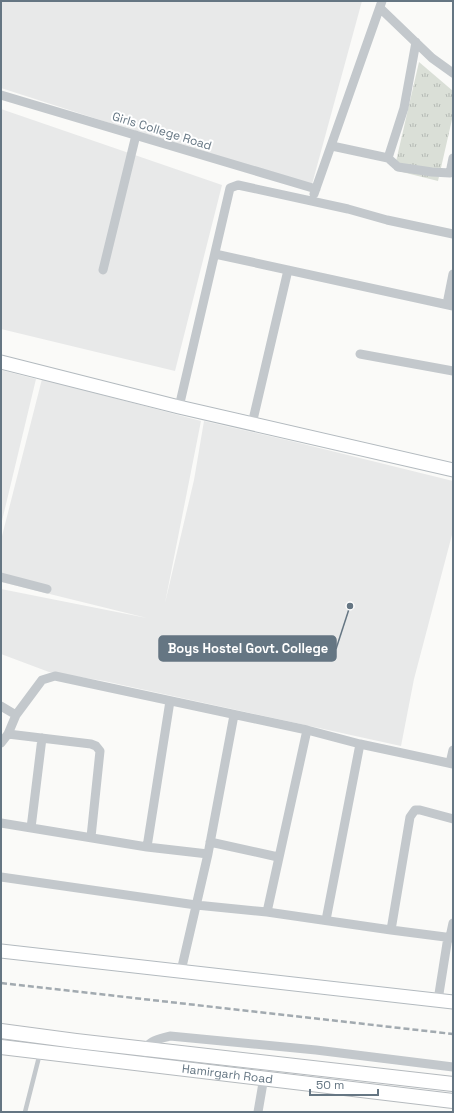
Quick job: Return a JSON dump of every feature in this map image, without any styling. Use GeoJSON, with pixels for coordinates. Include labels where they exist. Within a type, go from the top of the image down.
{"type":"FeatureCollection","features":[{"type":"Feature","properties":{"kind":"main road","name":"Hamirgarh Road"},"geometry":{"type":"LineString","coordinates":[[1,1031],[453,1084]]}},
{"type":"Feature","properties":{"kind":"main road","name":"Hamirgarh Road"},"geometry":{"type":"LineString","coordinates":[[1,1047],[264,1077],[453,1101]]}},
{"type":"Feature","properties":{"kind":"street"},"geometry":{"type":"LineString","coordinates":[[312,201],[381,4],[432,58],[453,73]]}},
{"type":"Feature","properties":{"kind":"street"},"geometry":{"type":"LineString","coordinates":[[388,158],[404,108],[416,42]]}},
{"type":"Feature","properties":{"kind":"street","name":"Girls College Road"},"geometry":{"type":"LineString","coordinates":[[1,95],[316,189]]}},
{"type":"Feature","properties":{"kind":"street"},"geometry":{"type":"LineString","coordinates":[[103,270],[136,135]]}},
{"type":"Feature","properties":{"kind":"street"},"geometry":{"type":"LineString","coordinates":[[332,146],[388,158],[398,167],[432,172],[451,173],[453,158]]}},
{"type":"Feature","properties":{"kind":"street"},"geometry":{"type":"LineString","coordinates":[[179,407],[230,188],[238,185],[453,234]]}},
{"type":"Feature","properties":{"kind":"street"},"geometry":{"type":"LineString","coordinates":[[215,254],[450,305],[453,274]]}},
{"type":"Feature","properties":{"kind":"street"},"geometry":{"type":"LineString","coordinates":[[252,424],[288,270]]}},
{"type":"Feature","properties":{"kind":"street"},"geometry":{"type":"LineString","coordinates":[[360,354],[453,372]]}},
{"type":"Feature","properties":{"kind":"street"},"geometry":{"type":"LineString","coordinates":[[1,362],[179,407],[453,470]]}},
{"type":"Feature","properties":{"kind":"street"},"geometry":{"type":"LineString","coordinates":[[1,577],[47,589]]}},
{"type":"Feature","properties":{"kind":"street"},"geometry":{"type":"LineString","coordinates":[[1,743],[8,734],[16,715],[42,680],[55,676],[307,730],[360,744],[452,764],[453,750]]}},
{"type":"Feature","properties":{"kind":"street"},"geometry":{"type":"LineString","coordinates":[[147,847],[170,701]]}},
{"type":"Feature","properties":{"kind":"street"},"geometry":{"type":"LineString","coordinates":[[1,706],[16,715]]}},
{"type":"Feature","properties":{"kind":"street"},"geometry":{"type":"LineString","coordinates":[[181,971],[208,854],[234,715]]}},
{"type":"Feature","properties":{"kind":"street"},"geometry":{"type":"LineString","coordinates":[[267,912],[307,730]]}},
{"type":"Feature","properties":{"kind":"street"},"geometry":{"type":"LineString","coordinates":[[8,734],[91,744],[96,746],[100,751],[91,838]]}},
{"type":"Feature","properties":{"kind":"street"},"geometry":{"type":"LineString","coordinates":[[31,828],[42,738]]}},
{"type":"Feature","properties":{"kind":"street"},"geometry":{"type":"LineString","coordinates":[[326,920],[360,744]]}},
{"type":"Feature","properties":{"kind":"street"},"geometry":{"type":"LineString","coordinates":[[390,930],[410,817],[415,810],[420,810],[453,819]]}},
{"type":"Feature","properties":{"kind":"street"},"geometry":{"type":"LineString","coordinates":[[1,823],[147,847],[208,854]]}},
{"type":"Feature","properties":{"kind":"street"},"geometry":{"type":"LineString","coordinates":[[210,842],[278,857]]}},
{"type":"Feature","properties":{"kind":"street"},"geometry":{"type":"LineString","coordinates":[[1,876],[196,905],[267,912],[450,937]]}},
{"type":"Feature","properties":{"kind":"street"},"geometry":{"type":"LineString","coordinates":[[438,1000],[453,923]]}},
{"type":"Feature","properties":{"kind":"street"},"geometry":{"type":"LineString","coordinates":[[1,951],[453,1002]]}},
{"type":"Feature","properties":{"kind":"street"},"geometry":{"type":"LineString","coordinates":[[144,1063],[145,1049],[149,1044],[156,1040],[170,1036],[316,1050],[453,1067]]}},
{"type":"Feature","properties":{"kind":"street"},"geometry":{"type":"LineString","coordinates":[[258,1112],[264,1077]]}},
{"type":"Feature","properties":{"kind":"lane"},"geometry":{"type":"LineString","coordinates":[[25,1112],[41,1052]]}},
{"type":"Feature","properties":{"kind":"shaded area"},"geometry":{"type":"Polygon","coordinates":[[[1,1],[362,1],[311,188],[1,88],[1,1]]]}},
{"type":"Feature","properties":{"kind":"shaded area"},"geometry":{"type":"Polygon","coordinates":[[[1,109],[222,185],[175,371],[1,329],[1,109]]]}},
{"type":"Feature","properties":{"kind":"shaded area"},"geometry":{"type":"Polygon","coordinates":[[[1,370],[36,379],[1,525],[1,370]]]}},
{"type":"Feature","properties":{"kind":"shaded area"},"geometry":{"type":"Polygon","coordinates":[[[42,379],[201,421],[165,603],[194,480],[204,421],[453,481],[453,531],[414,679],[401,746],[104,681],[49,672],[1,654],[1,589],[147,618],[1,582],[1,540],[42,379]]]}},
{"type":"Feature","properties":{"kind":"green space"},"geometry":{"type":"Polygon","coordinates":[[[419,62],[453,91],[453,115],[438,181],[394,170],[419,62]]]}},
{"type":"Feature","properties":{"kind":"railway"},"geometry":{"type":"LineString","coordinates":[[1,983],[453,1034]]}},
{"type":"Feature","properties":{"kind":"place","name":"Boys Hostel Govt. College"},"geometry":{"type":"Point","coordinates":[350,606]}}]}
